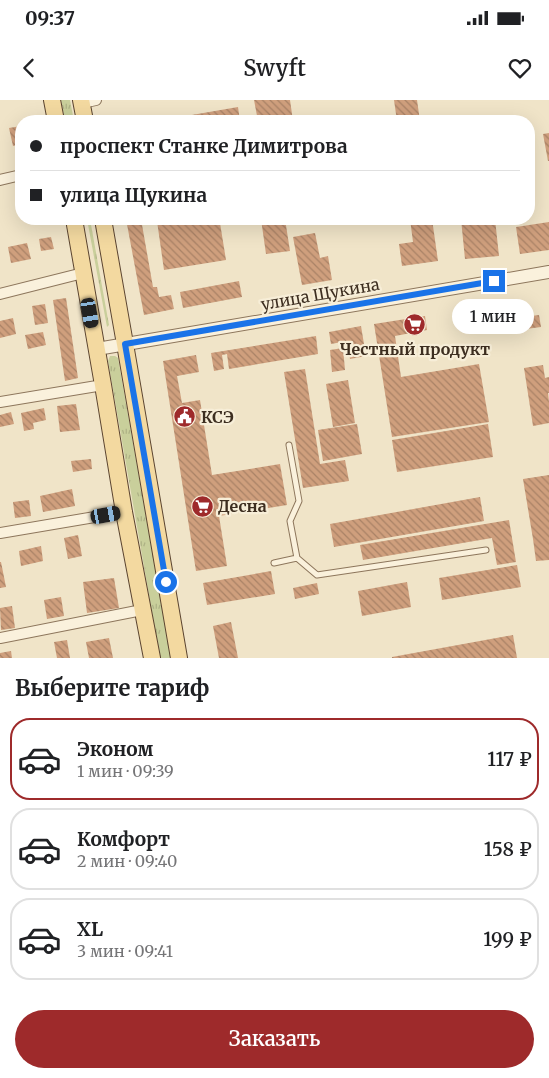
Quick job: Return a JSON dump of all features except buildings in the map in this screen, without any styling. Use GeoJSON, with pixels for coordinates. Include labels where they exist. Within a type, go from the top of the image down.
{"type":"FeatureCollection","features":[{"type":"Feature","properties":{"kind":"main road"},"geometry":{"type":"LineString","coordinates":[[52,100],[55,115]]}},
{"type":"Feature","properties":{"kind":"main road"},"geometry":{"type":"LineString","coordinates":[[85,115],[86,101]]}},
{"type":"Feature","properties":{"kind":"main road"},"geometry":{"type":"LineString","coordinates":[[75,225],[124,512],[152,658]]}},
{"type":"Feature","properties":{"kind":"main road"},"geometry":{"type":"LineString","coordinates":[[104,225],[179,658]]}},
{"type":"Feature","properties":{"kind":"street"},"geometry":{"type":"LineString","coordinates":[[0,180],[15,176]]}},
{"type":"Feature","properties":{"kind":"street","name":"улица Щукина"},"geometry":{"type":"LineString","coordinates":[[96,348],[549,272]]}},
{"type":"Feature","properties":{"kind":"street"},"geometry":{"type":"LineString","coordinates":[[0,294],[84,274]]}},
{"type":"Feature","properties":{"kind":"street"},"geometry":{"type":"LineString","coordinates":[[0,402],[103,384]]}},
{"type":"Feature","properties":{"kind":"street"},"geometry":{"type":"LineString","coordinates":[[0,533],[124,512]]}},
{"type":"Feature","properties":{"kind":"street"},"geometry":{"type":"LineString","coordinates":[[0,638],[142,610]]}},
{"type":"Feature","properties":{"kind":"lane"},"geometry":{"type":"LineString","coordinates":[[289,445],[299,501],[290,521],[297,558],[317,575],[486,550]]}},
{"type":"Feature","properties":{"kind":"lane"},"geometry":{"type":"LineString","coordinates":[[274,563],[297,558]]}},
{"type":"Feature","properties":{"kind":"green space"},"geometry":{"type":"Polygon","coordinates":[[[61,100],[70,100],[73,115],[64,115],[61,100]]]}},
{"type":"Feature","properties":{"kind":"green space"},"geometry":{"type":"Polygon","coordinates":[[[88,225],[91,225],[109,325],[107,327],[88,225]]]}},
{"type":"Feature","properties":{"kind":"green space"},"geometry":{"type":"Polygon","coordinates":[[[110,356],[118,358],[171,658],[160,658],[108,361],[110,356]]]}},
{"type":"Feature","properties":{"kind":"place","name":"Честный продукт"},"geometry":{"type":"Point","coordinates":[415,325]}},
{"type":"Feature","properties":{"kind":"place","name":"КСЭ"},"geometry":{"type":"Point","coordinates":[185,417]}},
{"type":"Feature","properties":{"kind":"place","name":"Десна"},"geometry":{"type":"Point","coordinates":[202,506]}},
{"type":"Feature","properties":{"kind":"route"},"geometry":{"type":"LineString","coordinates":[[166,582],[125,344],[494,281]]}}]}
